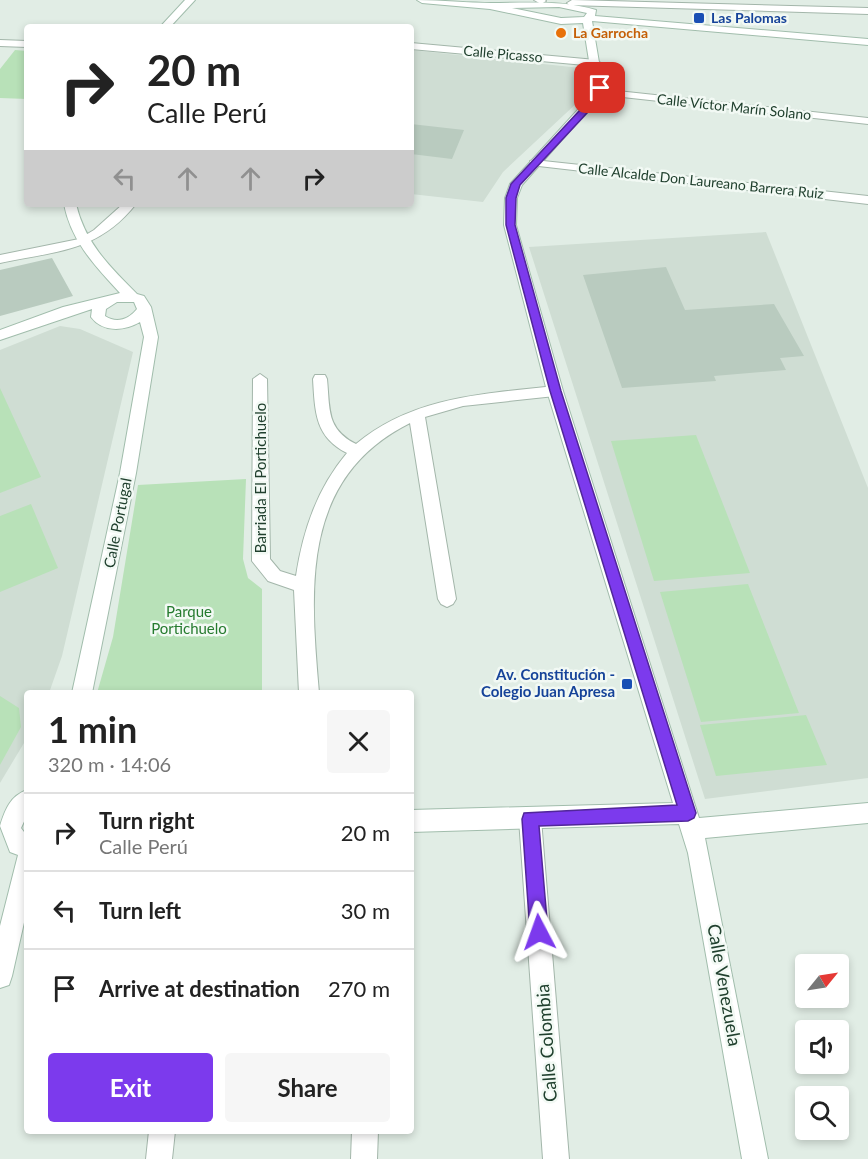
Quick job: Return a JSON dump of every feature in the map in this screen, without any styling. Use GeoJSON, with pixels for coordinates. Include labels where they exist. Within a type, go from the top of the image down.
{"type":"FeatureCollection","features":[{"type":"Feature","properties":{"kind":"street"},"geometry":{"type":"LineString","coordinates":[[168,24],[190,0]]}},
{"type":"Feature","properties":{"kind":"street"},"geometry":{"type":"LineString","coordinates":[[422,0],[490,6],[571,22],[590,31]]}},
{"type":"Feature","properties":{"kind":"street"},"geometry":{"type":"LineString","coordinates":[[490,6],[534,2],[680,3],[868,11]]}},
{"type":"Feature","properties":{"kind":"street"},"geometry":{"type":"LineString","coordinates":[[534,2],[529,11],[534,15]]}},
{"type":"Feature","properties":{"kind":"street"},"geometry":{"type":"LineString","coordinates":[[572,3],[589,14],[614,19],[868,42]]}},
{"type":"Feature","properties":{"kind":"street"},"geometry":{"type":"LineString","coordinates":[[571,22],[614,3]]}},
{"type":"Feature","properties":{"kind":"street"},"geometry":{"type":"LineString","coordinates":[[614,3],[609,6],[614,19]]}},
{"type":"Feature","properties":{"kind":"street"},"geometry":{"type":"LineString","coordinates":[[589,14],[600,92]]}},
{"type":"Feature","properties":{"kind":"street"},"geometry":{"type":"LineString","coordinates":[[590,31],[614,19]]}},
{"type":"Feature","properties":{"kind":"street"},"geometry":{"type":"LineString","coordinates":[[0,43],[24,44]]}},
{"type":"Feature","properties":{"kind":"street","name":"Calle Picasso"},"geometry":{"type":"LineString","coordinates":[[414,46],[596,63]]}},
{"type":"Feature","properties":{"kind":"street","name":"Calle Víctor Marín Solano"},"geometry":{"type":"LineString","coordinates":[[600,92],[868,121]]}},
{"type":"Feature","properties":{"kind":"street","name":"Calle Venezuela"},"geometry":{"type":"LineString","coordinates":[[600,92],[534,163],[513,190],[510,225],[555,391],[690,821],[706,886],[755,1159]]}},
{"type":"Feature","properties":{"kind":"street","name":"Calle Alcalde Don Laureano Barrera Ruiz"},"geometry":{"type":"LineString","coordinates":[[534,163],[868,200]]}},
{"type":"Feature","properties":{"kind":"street"},"geometry":{"type":"LineString","coordinates":[[49,317],[98,317],[106,324],[121,325],[135,320],[143,311],[142,303],[132,297],[111,276],[82,242],[74,224],[71,207]]}},
{"type":"Feature","properties":{"kind":"street"},"geometry":{"type":"LineString","coordinates":[[0,259],[82,242],[98,233],[127,207]]}},
{"type":"Feature","properties":{"kind":"street"},"geometry":{"type":"LineString","coordinates":[[111,276],[111,300]]}},
{"type":"Feature","properties":{"kind":"street"},"geometry":{"type":"LineString","coordinates":[[0,336],[49,317],[111,300],[132,297]]}},
{"type":"Feature","properties":{"kind":"street"},"geometry":{"type":"LineString","coordinates":[[98,317],[99,308],[111,300]]}},
{"type":"Feature","properties":{"kind":"street","name":"Calle Portugal"},"geometry":{"type":"LineString","coordinates":[[83,690],[128,472],[148,351],[150,330],[143,311]]}},
{"type":"Feature","properties":{"kind":"street"},"geometry":{"type":"LineString","coordinates":[[121,325],[134,333],[148,351]]}},
{"type":"Feature","properties":{"kind":"street","name":"Barriada El Portichuelo"},"geometry":{"type":"LineString","coordinates":[[261,379],[261,561],[265,569],[274,576],[303,585]]}},
{"type":"Feature","properties":{"kind":"street"},"geometry":{"type":"LineString","coordinates":[[320,379],[325,428],[339,443],[358,452]]}},
{"type":"Feature","properties":{"kind":"street"},"geometry":{"type":"LineString","coordinates":[[309,690],[303,585],[315,524],[324,496],[337,475],[358,452],[391,428],[417,414],[459,402],[555,391]]}},
{"type":"Feature","properties":{"kind":"street"},"geometry":{"type":"LineString","coordinates":[[417,414],[447,599]]}},
{"type":"Feature","properties":{"kind":"street"},"geometry":{"type":"LineString","coordinates":[[24,803],[15,812],[5,834],[24,846]]}},
{"type":"Feature","properties":{"kind":"street"},"geometry":{"type":"LineString","coordinates":[[414,821],[530,819],[690,821],[868,813]]}},
{"type":"Feature","properties":{"kind":"street","name":"Calle Colombia"},"geometry":{"type":"LineString","coordinates":[[530,819],[556,1159]]}},
{"type":"Feature","properties":{"kind":"street"},"geometry":{"type":"LineString","coordinates":[[0,976],[24,872]]}},
{"type":"Feature","properties":{"kind":"street"},"geometry":{"type":"LineString","coordinates":[[159,1159],[162,1134]]}},
{"type":"Feature","properties":{"kind":"street"},"geometry":{"type":"LineString","coordinates":[[364,1159],[365,1134]]}},
{"type":"Feature","properties":{"kind":"shaded area"},"geometry":{"type":"Polygon","coordinates":[[[414,50],[581,68],[584,88],[579,101],[503,172],[483,202],[414,194],[414,50]]]}},
{"type":"Feature","properties":{"kind":"shaded area"},"geometry":{"type":"Polygon","coordinates":[[[766,232],[868,488],[868,778],[705,799],[529,247],[766,232]]]}},
{"type":"Feature","properties":{"kind":"shaded area"},"geometry":{"type":"Polygon","coordinates":[[[60,326],[80,329],[133,352],[62,656],[50,690],[24,690],[24,743],[0,783],[0,350],[60,326]]]}},
{"type":"Feature","properties":{"kind":"green space"},"geometry":{"type":"Polygon","coordinates":[[[15,50],[24,51],[24,99],[0,98],[0,69],[15,50]]]}},
{"type":"Feature","properties":{"kind":"green space"},"geometry":{"type":"Polygon","coordinates":[[[0,388],[41,477],[0,493],[0,388]]]}},
{"type":"Feature","properties":{"kind":"green space"},"geometry":{"type":"Polygon","coordinates":[[[696,435],[750,573],[654,581],[611,441],[696,435]]]}},
{"type":"Feature","properties":{"kind":"green space","name":"Parque Portichuelo"},"geometry":{"type":"Polygon","coordinates":[[[246,479],[243,559],[248,578],[262,589],[262,690],[98,690],[113,637],[138,485],[246,479]]]}},
{"type":"Feature","properties":{"kind":"green space"},"geometry":{"type":"Polygon","coordinates":[[[31,504],[58,568],[0,592],[0,516],[31,504]]]}},
{"type":"Feature","properties":{"kind":"green space"},"geometry":{"type":"Polygon","coordinates":[[[748,584],[799,713],[701,722],[660,592],[748,584]]]}},
{"type":"Feature","properties":{"kind":"green space"},"geometry":{"type":"Polygon","coordinates":[[[0,696],[19,708],[21,727],[0,765],[0,696]]]}},
{"type":"Feature","properties":{"kind":"green space"},"geometry":{"type":"Polygon","coordinates":[[[806,715],[827,765],[716,776],[700,725],[806,715]]]}},
{"type":"Feature","properties":{"kind":"building"},"geometry":{"type":"Polygon","coordinates":[[[414,124],[464,130],[452,159],[414,154],[414,124]]]}},
{"type":"Feature","properties":{"kind":"building"},"geometry":{"type":"Polygon","coordinates":[[[52,258],[73,296],[0,316],[0,270],[52,258]]]}},
{"type":"Feature","properties":{"kind":"building"},"geometry":{"type":"Polygon","coordinates":[[[666,267],[685,310],[774,304],[804,356],[780,358],[786,370],[714,376],[716,381],[622,388],[583,275],[666,267]]]}},
{"type":"Feature","properties":{"kind":"place","name":"Las Palomas"},"geometry":{"type":"Point","coordinates":[699,18]}},
{"type":"Feature","properties":{"kind":"place","name":"La Garrocha"},"geometry":{"type":"Point","coordinates":[561,33]}},
{"type":"Feature","properties":{"kind":"place","name":"Av. Constitución - Colegio Juan Apresa"},"geometry":{"type":"Point","coordinates":[627,684]}},
{"type":"Feature","properties":{"kind":"route"},"geometry":{"type":"LineString","coordinates":[[539,932],[530,819],[688,813],[555,391],[510,225],[511,198],[516,184],[597,97],[600,88]]}}]}
